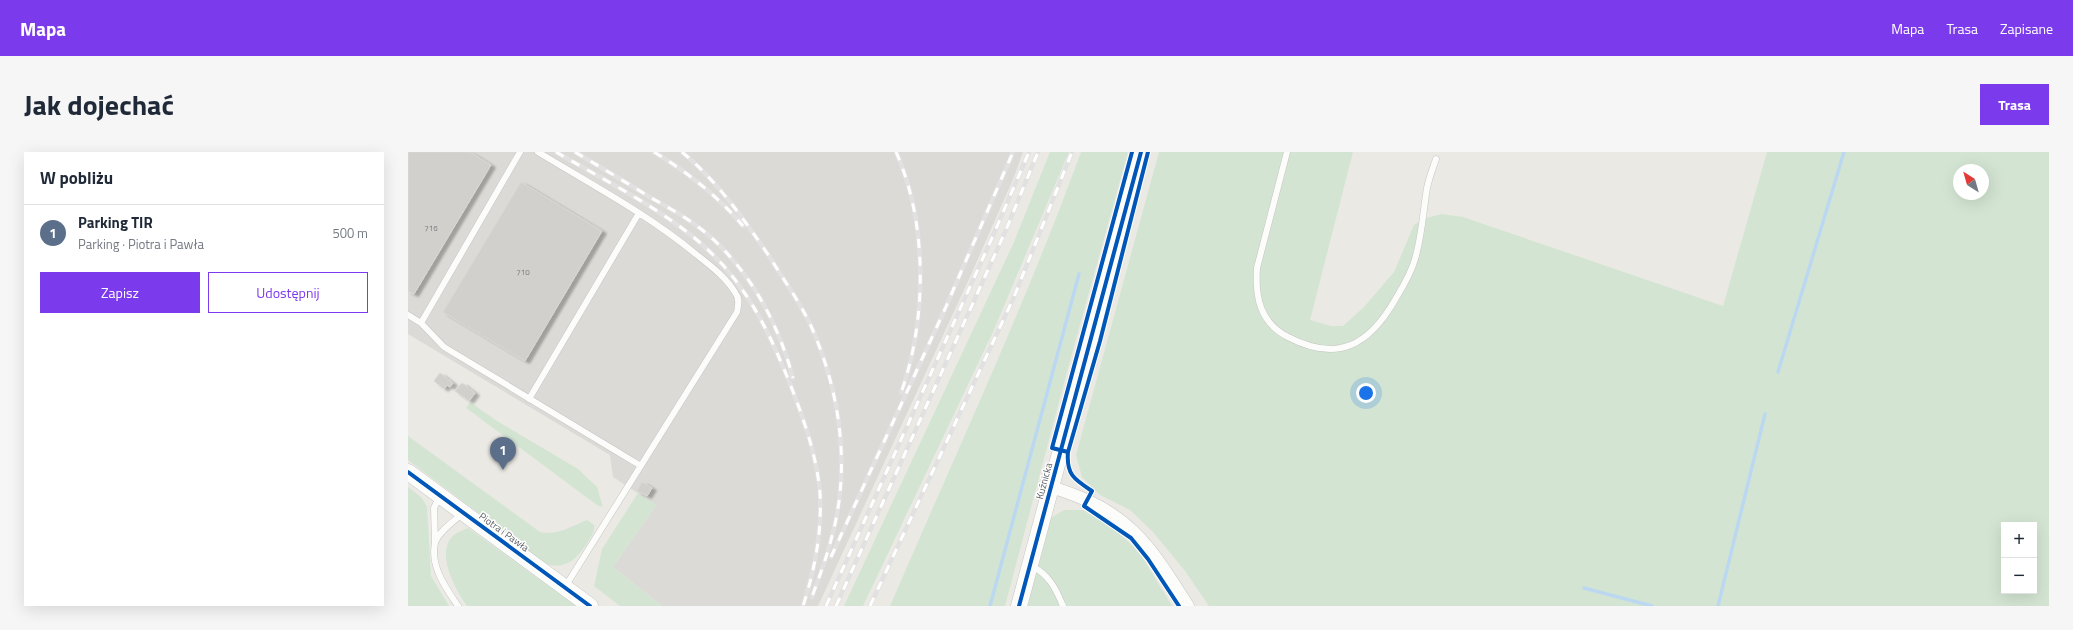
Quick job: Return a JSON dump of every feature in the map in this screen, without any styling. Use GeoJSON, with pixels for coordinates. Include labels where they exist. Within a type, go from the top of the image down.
{"type":"FeatureCollection","features":[{"type":"Feature","properties":{"kind":"street","name":"Kuźnicka"},"geometry":{"type":"LineString","coordinates":[[1019,606],[1141,152]]}},
{"type":"Feature","properties":{"kind":"street","name":"Piotra i Pawła"},"geometry":{"type":"LineString","coordinates":[[408,472],[590,606]]}},
{"type":"Feature","properties":{"kind":"street"},"geometry":{"type":"LineString","coordinates":[[1051,487],[1088,500],[1124,521],[1152,551],[1188,606]]}},
{"type":"Feature","properties":{"kind":"lane"},"geometry":{"type":"LineString","coordinates":[[421,323],[520,152]]}},
{"type":"Feature","properties":{"kind":"lane"},"geometry":{"type":"LineString","coordinates":[[538,152],[639,213],[684,244],[718,272],[737,295],[739,304],[737,312],[565,587]]}},
{"type":"Feature","properties":{"kind":"lane"},"geometry":{"type":"LineString","coordinates":[[1287,152],[1257,268],[1256,284],[1258,300],[1263,314],[1274,327],[1288,337],[1308,346],[1335,350],[1348,348],[1372,333],[1389,311],[1403,287],[1415,261],[1421,237],[1427,186],[1436,159]]}},
{"type":"Feature","properties":{"kind":"lane"},"geometry":{"type":"LineString","coordinates":[[529,399],[639,213]]}},
{"type":"Feature","properties":{"kind":"lane"},"geometry":{"type":"LineString","coordinates":[[408,315],[421,323],[444,347],[641,466]]}},
{"type":"Feature","properties":{"kind":"lane"},"geometry":{"type":"LineString","coordinates":[[440,495],[434,508],[435,562],[439,574],[458,606]]}},
{"type":"Feature","properties":{"kind":"lane"},"geometry":{"type":"LineString","coordinates":[[435,542],[442,532],[463,513]]}},
{"type":"Feature","properties":{"kind":"lane"},"geometry":{"type":"LineString","coordinates":[[1030,566],[1040,570],[1047,577],[1063,606]]}},
{"type":"Feature","properties":{"kind":"shaded area"},"geometry":{"type":"Polygon","coordinates":[[[408,152],[1023,152],[1014,177],[969,279],[818,606],[662,606],[613,567],[656,505],[613,477],[610,455],[408,334],[408,152]]]}},
{"type":"Feature","properties":{"kind":"green space"},"geometry":{"type":"Polygon","coordinates":[[[1050,152],[1069,152],[993,332],[863,606],[844,606],[1014,242],[1050,152]]]}},
{"type":"Feature","properties":{"kind":"green space"},"geometry":{"type":"Polygon","coordinates":[[[1081,152],[1128,152],[1068,368],[1005,606],[890,606],[1037,267],[1081,152]]]}},
{"type":"Feature","properties":{"kind":"green space"},"geometry":{"type":"Polygon","coordinates":[[[1159,152],[1353,152],[1310,320],[1331,326],[1343,326],[1364,307],[1394,272],[1414,225],[1426,218],[1442,214],[1463,217],[1723,306],[1767,152],[2049,152],[2049,606],[1209,606],[1185,571],[1153,532],[1130,510],[1100,495],[1082,477],[1076,455],[1159,152]]]}},
{"type":"Feature","properties":{"kind":"green space"},"geometry":{"type":"Polygon","coordinates":[[[470,402],[497,421],[578,469],[597,487],[603,507],[597,505],[466,408],[470,402]]]}},
{"type":"Feature","properties":{"kind":"green space"},"geometry":{"type":"Polygon","coordinates":[[[408,436],[540,532],[558,532],[587,520],[594,525],[592,535],[578,555],[568,563],[558,566],[545,563],[408,460],[408,436]]]}},
{"type":"Feature","properties":{"kind":"green space"},"geometry":{"type":"Polygon","coordinates":[[[408,487],[422,498],[427,507],[431,576],[449,606],[408,606],[408,487]]]}},
{"type":"Feature","properties":{"kind":"green space"},"geometry":{"type":"Polygon","coordinates":[[[638,493],[656,505],[613,567],[662,606],[620,606],[594,586],[602,549],[638,493]]]}},
{"type":"Feature","properties":{"kind":"green space"},"geometry":{"type":"Polygon","coordinates":[[[1064,510],[1083,510],[1111,527],[1131,544],[1143,558],[1172,606],[1019,606],[1041,524],[1064,510]]]}},
{"type":"Feature","properties":{"kind":"green space"},"geometry":{"type":"Polygon","coordinates":[[[468,528],[576,606],[467,606],[449,571],[446,561],[446,551],[448,542],[454,535],[468,528]]]}},
{"type":"Feature","properties":{"kind":"building"},"geometry":{"type":"Polygon","coordinates":[[[408,152],[470,152],[491,165],[414,294],[408,291],[408,152]]]}},
{"type":"Feature","properties":{"kind":"building"},"geometry":{"type":"Polygon","coordinates":[[[521,182],[602,231],[525,361],[443,312],[521,182]]]}},
{"type":"Feature","properties":{"kind":"building"},"geometry":{"type":"Polygon","coordinates":[[[440,373],[453,383],[450,387],[447,385],[444,389],[434,381],[440,373]]]}},
{"type":"Feature","properties":{"kind":"building"},"geometry":{"type":"Polygon","coordinates":[[[462,383],[475,393],[469,401],[455,391],[462,383]]]}},
{"type":"Feature","properties":{"kind":"building"},"geometry":{"type":"Polygon","coordinates":[[[642,482],[652,488],[647,496],[637,491],[642,482]]]}},
{"type":"Feature","properties":{"kind":"waterway"},"geometry":{"type":"LineString","coordinates":[[1778,372],[1844,152]]}},
{"type":"Feature","properties":{"kind":"waterway"},"geometry":{"type":"LineString","coordinates":[[990,606],[1079,274]]}},
{"type":"Feature","properties":{"kind":"waterway"},"geometry":{"type":"LineString","coordinates":[[1718,606],[1765,414]]}},
{"type":"Feature","properties":{"kind":"waterway"},"geometry":{"type":"LineString","coordinates":[[1584,588],[1652,606]]}},
{"type":"Feature","properties":{"kind":"railway"},"geometry":{"type":"LineString","coordinates":[[556,152],[654,209],[690,234],[722,264],[748,298],[759,316],[778,354],[807,430],[819,480],[819,536],[811,578],[803,606]]}},
{"type":"Feature","properties":{"kind":"railway"},"geometry":{"type":"LineString","coordinates":[[575,152],[674,211],[707,233],[714,240],[741,270],[763,304],[780,340],[793,378]]}},
{"type":"Feature","properties":{"kind":"railway"},"geometry":{"type":"LineString","coordinates":[[654,152],[702,185],[743,226]]}},
{"type":"Feature","properties":{"kind":"railway"},"geometry":{"type":"LineString","coordinates":[[682,152],[707,176],[740,214],[769,256],[807,317],[821,351],[829,377],[840,430],[841,483],[838,510],[832,536],[812,597]]}},
{"type":"Feature","properties":{"kind":"railway"},"geometry":{"type":"LineString","coordinates":[[896,152],[914,209],[920,272],[916,335],[910,365],[901,393]]}},
{"type":"Feature","properties":{"kind":"railway"},"geometry":{"type":"LineString","coordinates":[[831,557],[945,309],[1013,152]]}},
{"type":"Feature","properties":{"kind":"railway"},"geometry":{"type":"LineString","coordinates":[[826,606],[992,238],[1029,152]]}},
{"type":"Feature","properties":{"kind":"railway"},"geometry":{"type":"LineString","coordinates":[[836,606],[1006,230],[1038,152]]}},
{"type":"Feature","properties":{"kind":"railway"},"geometry":{"type":"LineString","coordinates":[[870,606],[1014,297],[1072,152]]}},
{"type":"Feature","properties":{"kind":"cycle path"},"geometry":{"type":"LineString","coordinates":[[1132,152],[1052,448],[1068,452],[1070,472],[1076,480],[1092,491],[1084,506],[1131,538],[1148,559],[1179,606]]}},
{"type":"Feature","properties":{"kind":"cycle path"},"geometry":{"type":"LineString","coordinates":[[1019,606],[1141,152]]}},
{"type":"Feature","properties":{"kind":"cycle path"},"geometry":{"type":"LineString","coordinates":[[1068,452],[1100,341],[1148,152]]}},
{"type":"Feature","properties":{"kind":"cycle path"},"geometry":{"type":"LineString","coordinates":[[408,472],[590,606]]}},
{"type":"Feature","properties":{"kind":"place","name":"Parking TIR"},"geometry":{"type":"Point","coordinates":[503,470]}}]}
